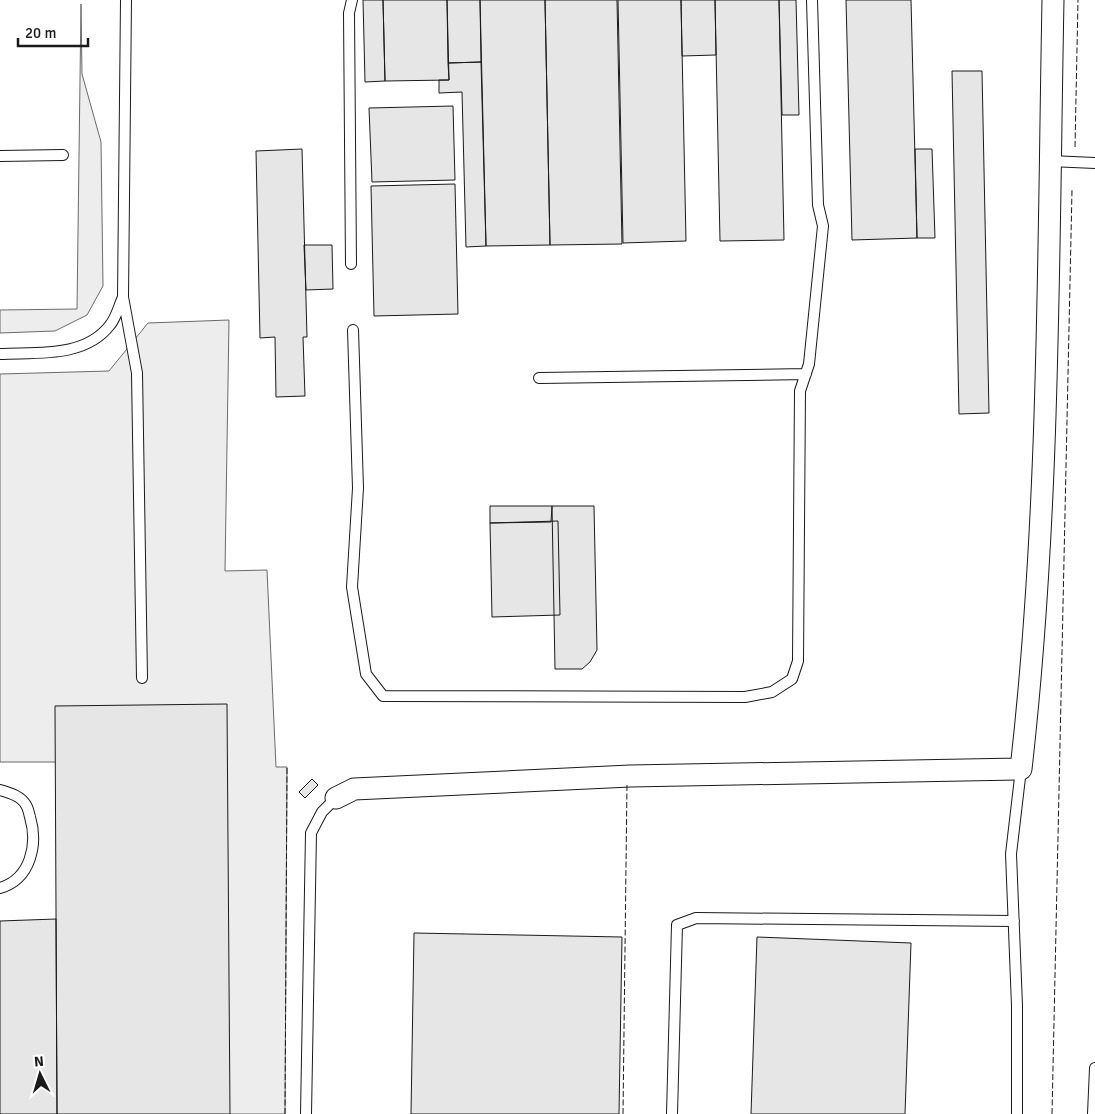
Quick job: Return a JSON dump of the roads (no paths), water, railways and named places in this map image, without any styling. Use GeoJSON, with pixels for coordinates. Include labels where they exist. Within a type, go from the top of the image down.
{"type":"FeatureCollection","features":[{"type":"Feature","properties":{"kind":"street"},"geometry":{"type":"LineString","coordinates":[[336,798],[354,789],[630,776],[1020,769],[1028,701],[1044,475],[1053,0]]}},
{"type":"Feature","properties":{"kind":"lane"},"geometry":{"type":"LineString","coordinates":[[126,0],[123,297],[137,373],[142,678]]}},
{"type":"Feature","properties":{"kind":"lane"},"geometry":{"type":"LineString","coordinates":[[351,264],[349,13],[352,0]]}},
{"type":"Feature","properties":{"kind":"lane"},"geometry":{"type":"LineString","coordinates":[[353,330],[358,488],[352,587],[366,674],[383,696],[746,697],[772,692],[792,678],[798,661],[800,391],[809,364],[823,226],[818,205],[812,0]]}},
{"type":"Feature","properties":{"kind":"lane"},"geometry":{"type":"LineString","coordinates":[[0,156],[63,155]]}},
{"type":"Feature","properties":{"kind":"lane"},"geometry":{"type":"LineString","coordinates":[[1050,161],[1095,163]]}},
{"type":"Feature","properties":{"kind":"lane"},"geometry":{"type":"LineString","coordinates":[[0,354],[69,350],[92,341],[110,325],[123,297]]}},
{"type":"Feature","properties":{"kind":"lane"},"geometry":{"type":"LineString","coordinates":[[539,378],[806,374]]}},
{"type":"Feature","properties":{"kind":"lane"},"geometry":{"type":"LineString","coordinates":[[1017,1114],[1017,1006],[1010,854],[1020,769]]}},
{"type":"Feature","properties":{"kind":"lane"},"geometry":{"type":"LineString","coordinates":[[0,790],[15,794],[26,805],[32,824],[34,842],[31,859],[19,876],[0,888]]}},
{"type":"Feature","properties":{"kind":"lane"},"geometry":{"type":"LineString","coordinates":[[306,1114],[311,833],[322,812],[336,798]]}},
{"type":"Feature","properties":{"kind":"lane"},"geometry":{"type":"LineString","coordinates":[[672,1114],[677,925],[696,918],[1014,921]]}},
{"type":"Feature","properties":{"kind":"lane"},"geometry":{"type":"LineString","coordinates":[[1093,1114],[1095,1068]]}}]}
